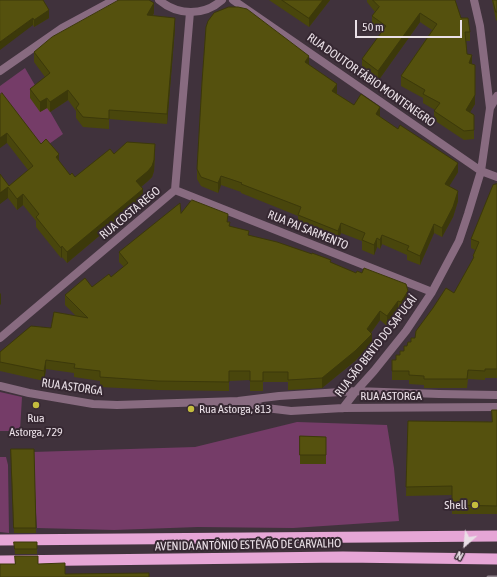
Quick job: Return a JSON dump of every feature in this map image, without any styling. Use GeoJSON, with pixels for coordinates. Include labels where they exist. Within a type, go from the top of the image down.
{"type":"FeatureCollection","features":[{"type":"Feature","properties":{"kind":"highway","name":"AVENIDA ANTÔNIO ESTÊVÃO DE CARVALHO"},"geometry":{"type":"LineString","coordinates":[[0,540],[497,536]]}},
{"type":"Feature","properties":{"kind":"highway","name":"AVENIDA ANTÔNIO ESTÊVÃO DE CARVALHO"},"geometry":{"type":"LineString","coordinates":[[0,561],[343,557],[497,559]]}},
{"type":"Feature","properties":{"kind":"street"},"geometry":{"type":"LineString","coordinates":[[0,71],[62,28],[114,0]]}},
{"type":"Feature","properties":{"kind":"street"},"geometry":{"type":"LineString","coordinates":[[159,0],[165,5],[177,10],[190,12],[204,10],[216,5],[222,0]]}},
{"type":"Feature","properties":{"kind":"street","name":"RUA DOUTOR FÁBIO MONTENEGRO"},"geometry":{"type":"LineString","coordinates":[[233,0],[481,171],[497,177]]}},
{"type":"Feature","properties":{"kind":"street","name":"RUA SÃO BENTO DO SAPUCAÍ"},"geometry":{"type":"LineString","coordinates":[[343,408],[402,336],[432,292],[458,241],[481,171],[490,108],[480,26],[474,0]]}},
{"type":"Feature","properties":{"kind":"street","name":"RUA COSTA REGO"},"geometry":{"type":"LineString","coordinates":[[0,338],[175,190],[190,12]]}},
{"type":"Feature","properties":{"kind":"street"},"geometry":{"type":"LineString","coordinates":[[490,108],[497,96]]}},
{"type":"Feature","properties":{"kind":"street","name":"RUA PAI SARMENTO"},"geometry":{"type":"LineString","coordinates":[[175,190],[432,292]]}},
{"type":"Feature","properties":{"kind":"street","name":"RUA ASTORGA"},"geometry":{"type":"LineString","coordinates":[[0,386],[29,393],[93,404],[117,405],[238,401],[279,396],[356,391],[497,395]]}},
{"type":"Feature","properties":{"kind":"street","name":"RUA ASTORGA"},"geometry":{"type":"LineString","coordinates":[[238,401],[266,408],[290,411],[343,408],[497,407]]}},
{"type":"Feature","properties":{"kind":"shaded area"},"geometry":{"type":"Polygon","coordinates":[[[25,68],[63,134],[28,159],[0,119],[0,86],[25,68]]]}},
{"type":"Feature","properties":{"kind":"shaded area"},"geometry":{"type":"Polygon","coordinates":[[[0,392],[22,397],[20,431],[0,431],[0,392]]]}},
{"type":"Feature","properties":{"kind":"shaded area"},"geometry":{"type":"Polygon","coordinates":[[[297,422],[387,425],[394,468],[399,521],[293,528],[198,527],[114,530],[37,528],[32,452],[195,447],[297,422]]]}},
{"type":"Feature","properties":{"kind":"shaded area"},"geometry":{"type":"Polygon","coordinates":[[[0,457],[6,457],[8,465],[9,533],[0,532],[0,457]]]}},
{"type":"Feature","properties":{"kind":"building"},"geometry":{"type":"Polygon","coordinates":[[[0,0],[43,0],[49,10],[34,20],[33,18],[0,42],[0,0]]]}},
{"type":"Feature","properties":{"kind":"building"},"geometry":{"type":"Polygon","coordinates":[[[119,0],[149,0],[154,3],[147,15],[175,18],[167,114],[109,110],[109,119],[83,117],[76,108],[79,104],[68,90],[50,102],[47,98],[40,102],[30,89],[50,73],[34,52],[52,37],[119,0]]]}},
{"type":"Feature","properties":{"kind":"building"},"geometry":{"type":"Polygon","coordinates":[[[282,0],[323,0],[309,18],[282,0]]]}},
{"type":"Feature","properties":{"kind":"building"},"geometry":{"type":"Polygon","coordinates":[[[373,0],[455,0],[461,18],[468,18],[470,32],[465,32],[467,54],[472,55],[469,63],[475,65],[475,95],[466,110],[474,115],[474,130],[464,131],[434,111],[440,103],[423,94],[425,90],[401,76],[437,24],[420,13],[378,71],[362,59],[386,26],[372,16],[379,7],[373,0]]]}},
{"type":"Feature","properties":{"kind":"building"},"geometry":{"type":"Polygon","coordinates":[[[493,0],[497,0],[497,12],[496,12],[493,0]]]}},
{"type":"Feature","properties":{"kind":"building"},"geometry":{"type":"Polygon","coordinates":[[[229,7],[247,9],[309,56],[305,62],[337,84],[332,91],[354,105],[361,94],[380,107],[376,114],[398,129],[400,125],[458,163],[445,184],[458,191],[453,207],[442,228],[434,224],[420,256],[407,250],[409,246],[382,235],[380,240],[377,238],[374,245],[362,240],[365,233],[341,223],[338,231],[298,215],[301,207],[241,184],[242,183],[221,176],[218,183],[201,177],[197,169],[206,27],[208,21],[214,13],[229,7]]]}},
{"type":"Feature","properties":{"kind":"building"},"geometry":{"type":"Polygon","coordinates":[[[2,93],[41,144],[46,139],[59,154],[56,157],[70,175],[72,173],[75,177],[110,149],[114,154],[127,142],[155,144],[152,166],[136,181],[143,189],[67,252],[62,246],[61,248],[36,217],[39,214],[23,194],[17,199],[8,187],[0,193],[0,174],[9,186],[33,166],[7,133],[0,138],[0,95],[2,93]]]}},
{"type":"Feature","properties":{"kind":"building"},"geometry":{"type":"Polygon","coordinates":[[[497,184],[497,369],[485,369],[485,371],[468,370],[467,379],[424,379],[424,376],[409,375],[409,371],[392,371],[392,360],[396,360],[396,355],[400,355],[400,351],[404,351],[404,346],[407,346],[408,342],[411,342],[411,338],[415,338],[416,331],[446,288],[454,293],[474,257],[473,256],[479,242],[471,239],[493,185],[497,184]]]}},
{"type":"Feature","properties":{"kind":"building"},"geometry":{"type":"Polygon","coordinates":[[[192,200],[228,214],[227,222],[230,222],[229,226],[249,231],[248,235],[312,253],[331,260],[330,262],[356,273],[357,271],[362,273],[364,268],[406,284],[408,291],[401,302],[398,301],[387,316],[380,311],[367,329],[372,334],[355,351],[322,378],[288,380],[288,372],[263,372],[263,381],[250,381],[250,371],[229,371],[229,382],[158,381],[100,377],[100,371],[74,368],[75,364],[46,360],[44,371],[0,362],[0,352],[31,326],[51,328],[54,312],[88,318],[65,295],[85,278],[92,287],[109,274],[111,277],[128,263],[119,252],[180,203],[181,213],[192,200]]]}},
{"type":"Feature","properties":{"kind":"building"},"geometry":{"type":"Polygon","coordinates":[[[492,410],[497,410],[497,506],[452,505],[452,486],[406,487],[408,421],[492,422],[492,410]]]}},
{"type":"Feature","properties":{"kind":"building"},"geometry":{"type":"Polygon","coordinates":[[[300,436],[326,437],[326,455],[300,455],[300,436]]]}},
{"type":"Feature","properties":{"kind":"building"},"geometry":{"type":"Polygon","coordinates":[[[11,449],[34,449],[36,528],[14,528],[11,449]]]}},
{"type":"Feature","properties":{"kind":"building"},"geometry":{"type":"Polygon","coordinates":[[[14,542],[37,542],[37,549],[15,549],[14,542]]]}},
{"type":"Feature","properties":{"kind":"building"},"geometry":{"type":"Polygon","coordinates":[[[15,556],[38,556],[38,564],[65,563],[65,574],[149,573],[149,577],[0,577],[0,564],[15,564],[15,556]]]}},
{"type":"Feature","properties":{"kind":"railway"},"geometry":{"type":"LineString","coordinates":[[488,577],[497,577]]}},
{"type":"Feature","properties":{"kind":"place","name":"Rua Astorga, 729"},"geometry":{"type":"Point","coordinates":[36,405]}},
{"type":"Feature","properties":{"kind":"place","name":"Rua Astorga, 813"},"geometry":{"type":"Point","coordinates":[191,409]}},
{"type":"Feature","properties":{"kind":"place","name":"Shell"},"geometry":{"type":"Point","coordinates":[475,505]}}]}
